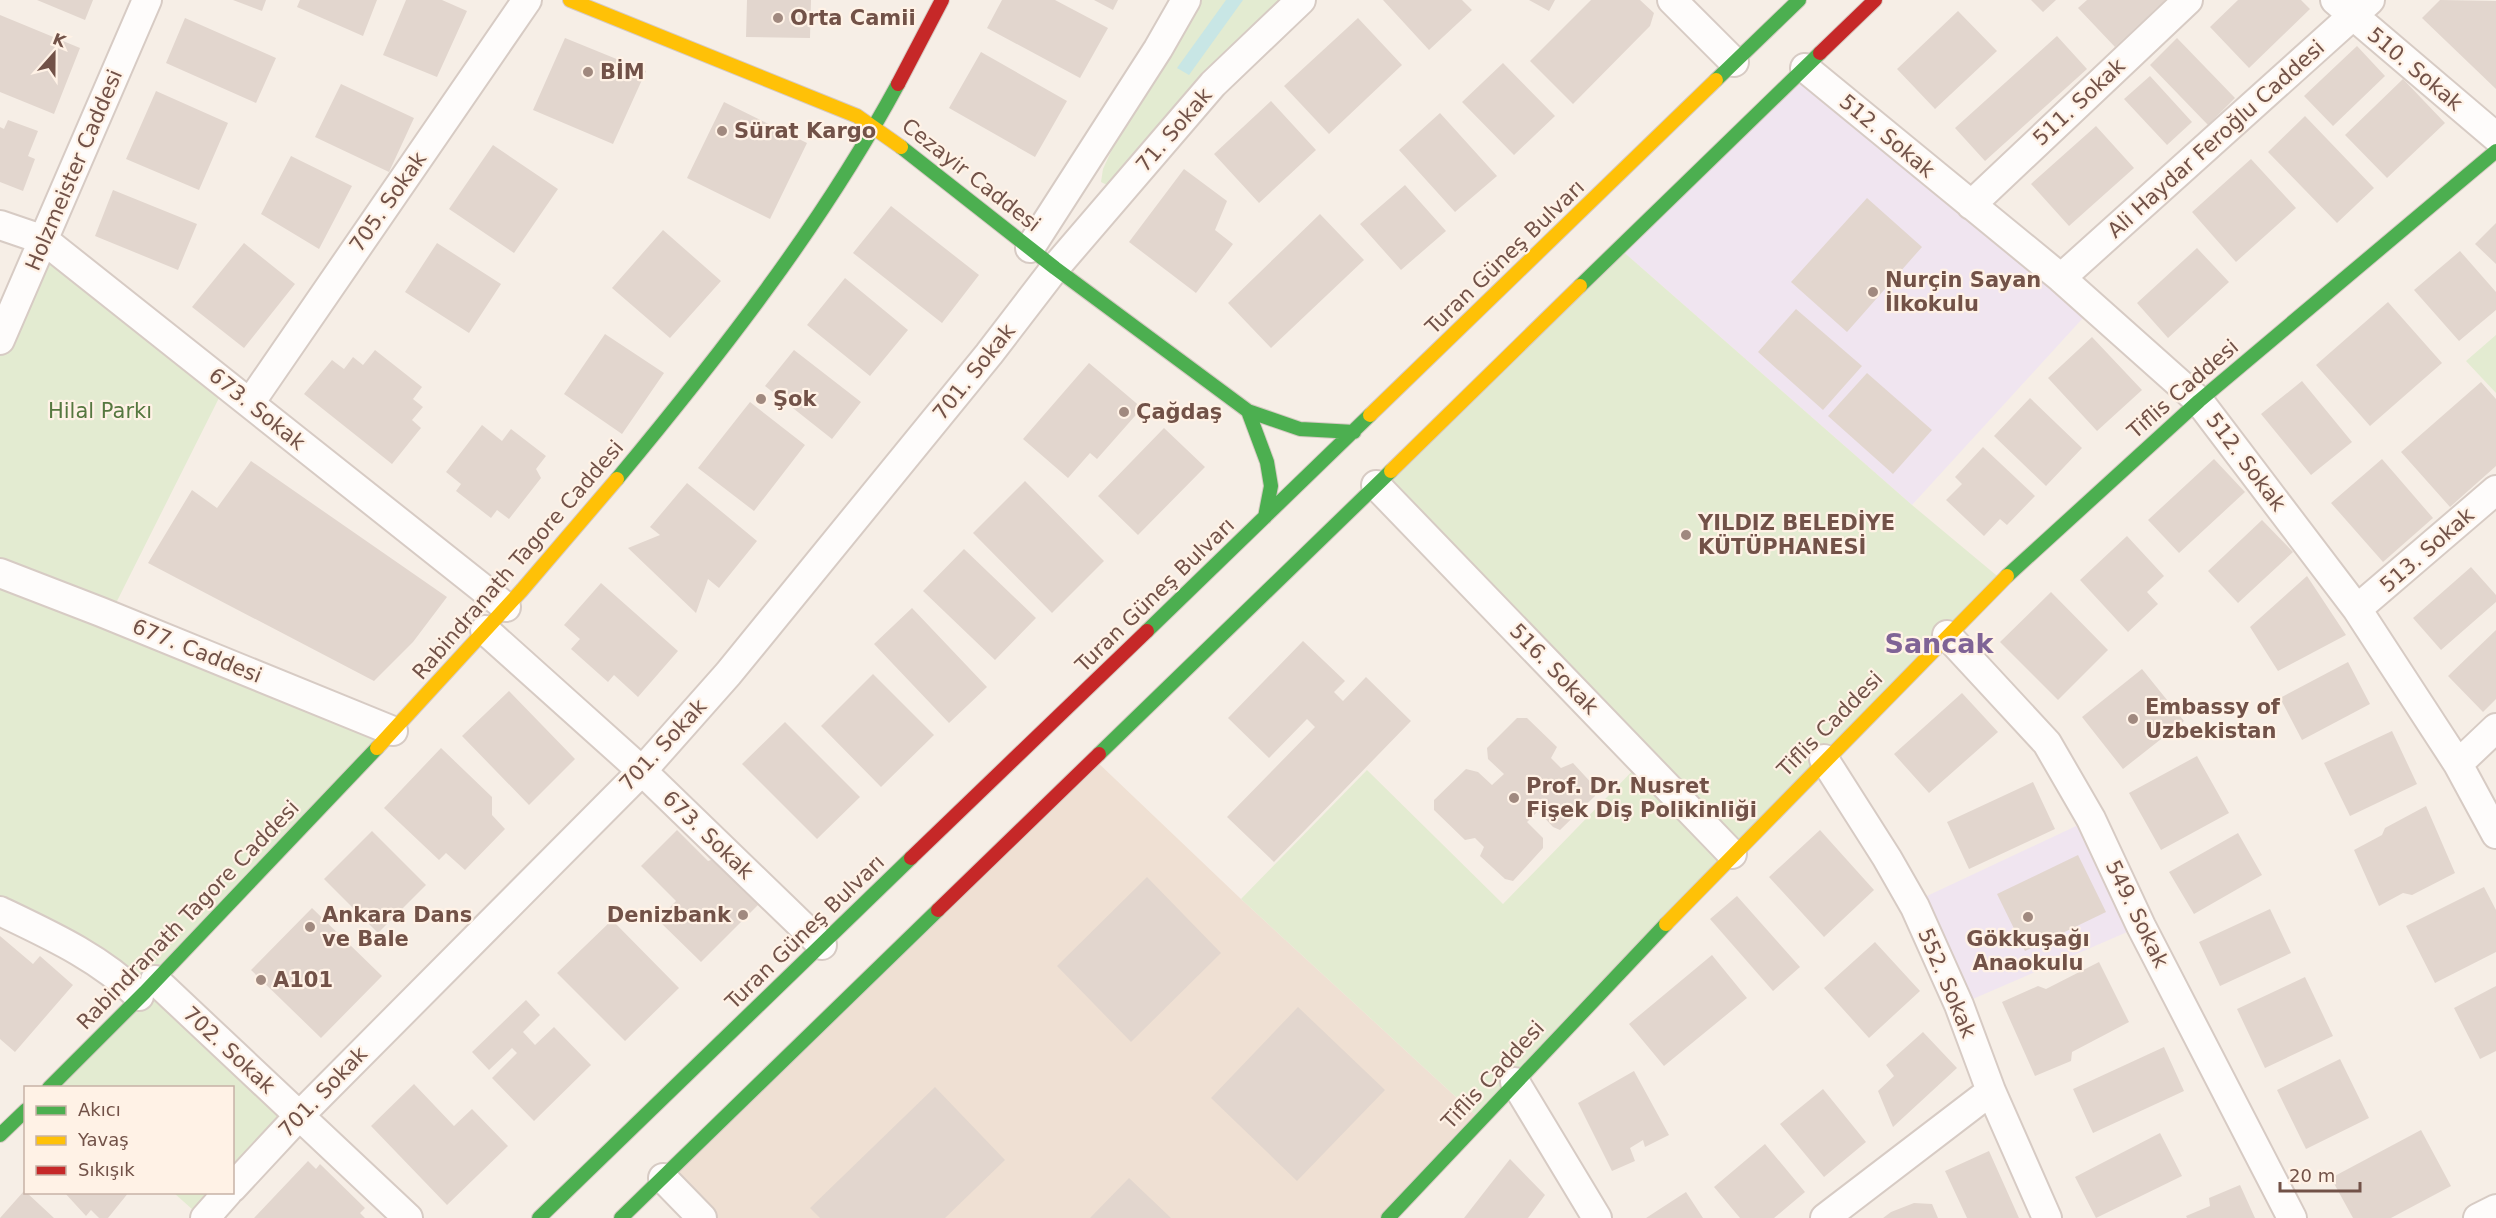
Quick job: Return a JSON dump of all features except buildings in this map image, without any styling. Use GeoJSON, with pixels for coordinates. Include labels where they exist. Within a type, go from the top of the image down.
{"type":"FeatureCollection","features":[{"type":"Feature","properties":{"kind":"main road","name":"Cezayir Caddesi"},"geometry":{"type":"LineString","coordinates":[[570,0],[830,105],[874,126],[1054,268],[1248,411],[1281,425],[1307,432],[1354,432]]}},
{"type":"Feature","properties":{"kind":"main road","name":"Rabindranath Tagore Caddesi"},"geometry":{"type":"LineString","coordinates":[[51,1086],[393,731],[506,607],[666,420],[815,218],[874,126],[942,0]]}},
{"type":"Feature","properties":{"kind":"main road","name":"Turan Güneş Bulvarı"},"geometry":{"type":"LineString","coordinates":[[539,1218],[1799,0]]}},
{"type":"Feature","properties":{"kind":"main road"},"geometry":{"type":"LineString","coordinates":[[621,1218],[1875,0]]}},
{"type":"Feature","properties":{"kind":"main road","name":"Tiflis Caddesi"},"geometry":{"type":"LineString","coordinates":[[1388,1218],[1732,854],[2002,580],[2199,401],[2496,151]]}},
{"type":"Feature","properties":{"kind":"main road"},"geometry":{"type":"LineString","coordinates":[[1248,411],[1267,462],[1271,486],[1265,517]]}},
{"type":"Feature","properties":{"kind":"main road"},"geometry":{"type":"LineString","coordinates":[[0,1135],[24,1112]]}},
{"type":"Feature","properties":{"kind":"street","name":"Holzmeister Caddesi"},"geometry":{"type":"LineString","coordinates":[[0,340],[147,0]]}},
{"type":"Feature","properties":{"kind":"street","name":"705. Sokak"},"geometry":{"type":"LineString","coordinates":[[250,403],[527,0]]}},
{"type":"Feature","properties":{"kind":"street"},"geometry":{"type":"LineString","coordinates":[[1030,249],[1158,49],[1186,0]]}},
{"type":"Feature","properties":{"kind":"street","name":"71. Sokak"},"geometry":{"type":"LineString","coordinates":[[1054,268],[1213,84],[1301,0]]}},
{"type":"Feature","properties":{"kind":"street"},"geometry":{"type":"LineString","coordinates":[[1672,0],[1734,62]]}},
{"type":"Feature","properties":{"kind":"street","name":"511. Sokak"},"geometry":{"type":"LineString","coordinates":[[1971,205],[2188,0]]}},
{"type":"Feature","properties":{"kind":"street","name":"510. Sokak"},"geometry":{"type":"LineString","coordinates":[[2353,5],[2496,137]]}},
{"type":"Feature","properties":{"kind":"street","name":"Ali Haydar Feroğlu Caddesi"},"geometry":{"type":"LineString","coordinates":[[2061,278],[2353,5]]}},
{"type":"Feature","properties":{"kind":"street","name":"512. Sokak"},"geometry":{"type":"LineString","coordinates":[[1805,68],[2061,278],[2199,401],[2357,609],[2458,764],[2496,834]]}},
{"type":"Feature","properties":{"kind":"street","name":"673. Sokak"},"geometry":{"type":"LineString","coordinates":[[0,225],[44,240],[506,607]]}},
{"type":"Feature","properties":{"kind":"street","name":"701. Sokak"},"geometry":{"type":"LineString","coordinates":[[234,1186],[298,1116],[642,771],[728,674],[989,354],[1054,268]]}},
{"type":"Feature","properties":{"kind":"street","name":"516. Sokak"},"geometry":{"type":"LineString","coordinates":[[1376,485],[1732,854]]}},
{"type":"Feature","properties":{"kind":"street","name":"513. Sokak"},"geometry":{"type":"LineString","coordinates":[[2357,609],[2496,490]]}},
{"type":"Feature","properties":{"kind":"street","name":"677. Caddesi"},"geometry":{"type":"LineString","coordinates":[[0,573],[393,731]]}},
{"type":"Feature","properties":{"kind":"street","name":"673. Sokak"},"geometry":{"type":"LineString","coordinates":[[485,630],[642,771],[822,945]]}},
{"type":"Feature","properties":{"kind":"street","name":"549. Sokak"},"geometry":{"type":"LineString","coordinates":[[1947,635],[2047,743],[2053,753],[2091,819],[2141,927],[2292,1218]]}},
{"type":"Feature","properties":{"kind":"street"},"geometry":{"type":"LineString","coordinates":[[2458,764],[2496,728]]}},
{"type":"Feature","properties":{"kind":"street","name":"552. Sokak"},"geometry":{"type":"LineString","coordinates":[[1824,759],[1887,858],[1915,907],[1959,1005],[1991,1091],[2047,1218]]}},
{"type":"Feature","properties":{"kind":"street","name":"702. Sokak"},"geometry":{"type":"LineString","coordinates":[[0,911],[71,945],[118,975],[147,988],[298,1116],[408,1218]]}},
{"type":"Feature","properties":{"kind":"street"},"geometry":{"type":"LineString","coordinates":[[1515,1082],[1597,1218]]}},
{"type":"Feature","properties":{"kind":"street"},"geometry":{"type":"LineString","coordinates":[[1825,1218],[1991,1091]]}},
{"type":"Feature","properties":{"kind":"street"},"geometry":{"type":"LineString","coordinates":[[663,1178],[702,1218]]}},
{"type":"Feature","properties":{"kind":"street"},"geometry":{"type":"LineString","coordinates":[[205,1218],[226,1194]]}},
{"type":"Feature","properties":{"kind":"street"},"geometry":{"type":"LineString","coordinates":[[2478,1218],[2496,1209]]}},
{"type":"Feature","properties":{"kind":"shaded area","name":"Nurçin Sayan İlkokulu"},"geometry":{"type":"Polygon","coordinates":[[[1805,68],[2093,307],[1912,505],[1619,248],[1805,68]]]}},
{"type":"Feature","properties":{"kind":"shaded area"},"geometry":{"type":"Polygon","coordinates":[[[1093,758],[1241,899],[1481,1120],[1388,1218],[703,1218],[663,1178],[1093,758]]]}},
{"type":"Feature","properties":{"kind":"shaded area","name":"Gökkuşağı Anaokulu"},"geometry":{"type":"Polygon","coordinates":[[[2091,819],[2141,926],[1959,1005],[1912,903],[2091,819]]]}},
{"type":"Feature","properties":{"kind":"green space"},"geometry":{"type":"Polygon","coordinates":[[[1186,0],[1301,0],[1107,185],[1101,182],[1103,169],[1158,49],[1186,0]]]}},
{"type":"Feature","properties":{"kind":"green space","name":"Hilal Parkı"},"geometry":{"type":"Polygon","coordinates":[[[44,240],[226,384],[110,615],[393,731],[155,980],[298,1117],[234,1187],[234,1086],[61,1086],[139,996],[0,911],[0,341],[44,240]]]}},
{"type":"Feature","properties":{"kind":"green space"},"geometry":{"type":"Polygon","coordinates":[[[1619,248],[1912,505],[2002,580],[1481,1120],[1241,899],[1367,770],[1503,904],[1643,760],[1376,485],[1619,248]]]}},
{"type":"Feature","properties":{"kind":"green space"},"geometry":{"type":"Polygon","coordinates":[[[2496,335],[2496,393],[2466,361],[2496,335]]]}},
{"type":"Feature","properties":{"kind":"green space"},"geometry":{"type":"Polygon","coordinates":[[[175,1194],[227,1194],[202,1218],[175,1194]]]}},
{"type":"Feature","properties":{"kind":"water"},"geometry":{"type":"Polygon","coordinates":[[[1226,0],[1243,0],[1189,75],[1177,68],[1226,0]]]}},
{"type":"Feature","properties":{"kind":"traffic: fast"},"geometry":{"type":"LineString","coordinates":[[1716,80],[1799,0]]}},
{"type":"Feature","properties":{"kind":"traffic: fast"},"geometry":{"type":"LineString","coordinates":[[1580,286],[1820,53]]}},
{"type":"Feature","properties":{"kind":"traffic: fast"},"geometry":{"type":"LineString","coordinates":[[617,479],[694,385],[802,239],[868,137],[898,84]]}},
{"type":"Feature","properties":{"kind":"traffic: fast"},"geometry":{"type":"LineString","coordinates":[[901,147],[1055,268],[1248,411],[1300,429],[1354,432]]}},
{"type":"Feature","properties":{"kind":"traffic: fast"},"geometry":{"type":"LineString","coordinates":[[2007,576],[2199,401],[2496,151]]}},
{"type":"Feature","properties":{"kind":"traffic: fast"},"geometry":{"type":"LineString","coordinates":[[1248,411],[1267,462],[1271,486],[1265,517]]}},
{"type":"Feature","properties":{"kind":"traffic: fast"},"geometry":{"type":"LineString","coordinates":[[1147,631],[1370,415]]}},
{"type":"Feature","properties":{"kind":"traffic: fast"},"geometry":{"type":"LineString","coordinates":[[1099,754],[1391,471]]}},
{"type":"Feature","properties":{"kind":"traffic: fast"},"geometry":{"type":"LineString","coordinates":[[51,1086],[145,992],[377,748]]}},
{"type":"Feature","properties":{"kind":"traffic: fast"},"geometry":{"type":"LineString","coordinates":[[539,1218],[911,858]]}},
{"type":"Feature","properties":{"kind":"traffic: fast"},"geometry":{"type":"LineString","coordinates":[[621,1218],[938,910]]}},
{"type":"Feature","properties":{"kind":"traffic: fast"},"geometry":{"type":"LineString","coordinates":[[1388,1218],[1666,924]]}},
{"type":"Feature","properties":{"kind":"traffic: fast"},"geometry":{"type":"LineString","coordinates":[[0,1135],[24,1112]]}},
{"type":"Feature","properties":{"kind":"traffic: slow"},"geometry":{"type":"LineString","coordinates":[[570,0],[857,116],[901,147]]}},
{"type":"Feature","properties":{"kind":"traffic: slow"},"geometry":{"type":"LineString","coordinates":[[1370,415],[1716,80]]}},
{"type":"Feature","properties":{"kind":"traffic: slow"},"geometry":{"type":"LineString","coordinates":[[1391,471],[1580,286]]}},
{"type":"Feature","properties":{"kind":"traffic: slow"},"geometry":{"type":"LineString","coordinates":[[377,748],[522,590],[617,479]]}},
{"type":"Feature","properties":{"kind":"traffic: slow"},"geometry":{"type":"LineString","coordinates":[[1666,924],[2007,576]]}},
{"type":"Feature","properties":{"kind":"traffic: jam"},"geometry":{"type":"LineString","coordinates":[[898,84],[942,0]]}},
{"type":"Feature","properties":{"kind":"traffic: jam"},"geometry":{"type":"LineString","coordinates":[[1820,53],[1875,0]]}},
{"type":"Feature","properties":{"kind":"traffic: jam"},"geometry":{"type":"LineString","coordinates":[[911,858],[1147,631]]}},
{"type":"Feature","properties":{"kind":"traffic: jam"},"geometry":{"type":"LineString","coordinates":[[938,910],[1099,754]]}},
{"type":"Feature","properties":{"kind":"place","name":"Orta Camii"},"geometry":{"type":"Point","coordinates":[778,18]}},
{"type":"Feature","properties":{"kind":"place","name":"BİM"},"geometry":{"type":"Point","coordinates":[588,72]}},
{"type":"Feature","properties":{"kind":"place","name":"Sürat Kargo"},"geometry":{"type":"Point","coordinates":[722,131]}},
{"type":"Feature","properties":{"kind":"place","name":"Nurçin Sayan İlkokulu"},"geometry":{"type":"Point","coordinates":[1873,292]}},
{"type":"Feature","properties":{"kind":"place","name":"Şok"},"geometry":{"type":"Point","coordinates":[761,399]}},
{"type":"Feature","properties":{"kind":"place","name":"Çağdaş"},"geometry":{"type":"Point","coordinates":[1124,412]}},
{"type":"Feature","properties":{"kind":"place","name":"YILDIZ BELEDİYE KÜTÜPHANESİ"},"geometry":{"type":"Point","coordinates":[1686,535]}},
{"type":"Feature","properties":{"kind":"place","name":"Embassy of Uzbekistan"},"geometry":{"type":"Point","coordinates":[2133,719]}},
{"type":"Feature","properties":{"kind":"place","name":"Prof. Dr. Nusret Fişek Diş Polikinliği"},"geometry":{"type":"Point","coordinates":[1514,798]}},
{"type":"Feature","properties":{"kind":"place","name":"Denizbank"},"geometry":{"type":"Point","coordinates":[743,915]}},
{"type":"Feature","properties":{"kind":"place","name":"Gökkuşağı Anaokulu"},"geometry":{"type":"Point","coordinates":[2028,917]}},
{"type":"Feature","properties":{"kind":"place","name":"Ankara Dans ve Bale"},"geometry":{"type":"Point","coordinates":[310,927]}},
{"type":"Feature","properties":{"kind":"place","name":"A101"},"geometry":{"type":"Point","coordinates":[261,980]}},
{"type":"Feature","properties":{"kind":"district","name":"Sancak"},"geometry":{"type":"Point","coordinates":[1939,644]}}]}
